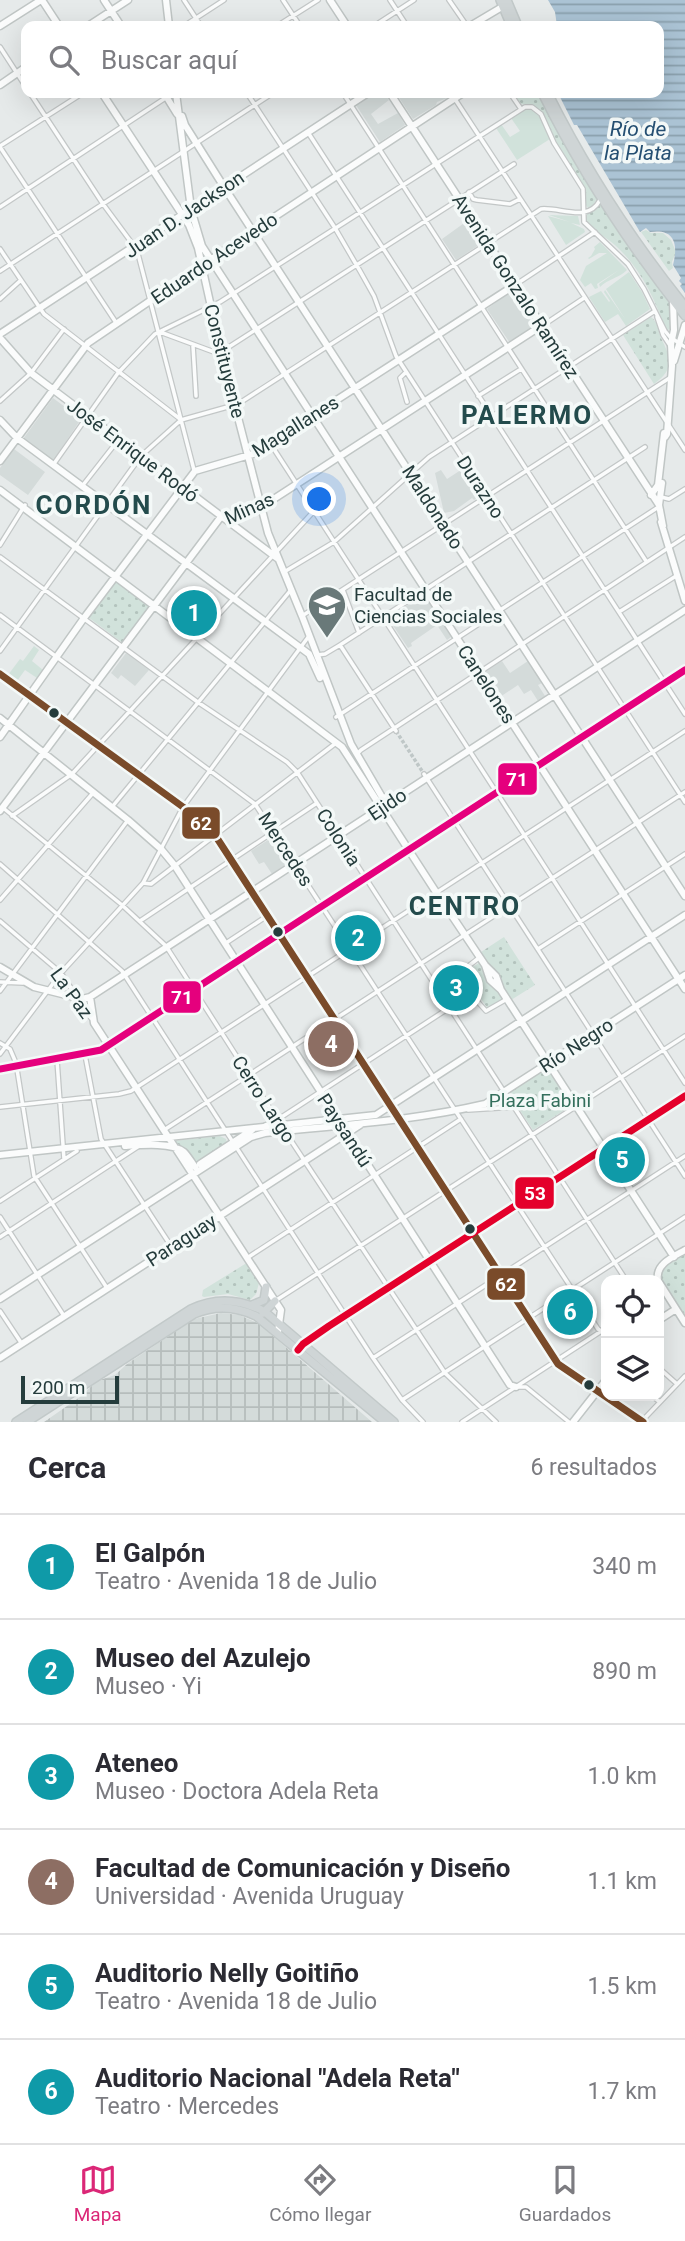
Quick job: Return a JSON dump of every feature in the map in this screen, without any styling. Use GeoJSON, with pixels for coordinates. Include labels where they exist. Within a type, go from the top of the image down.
{"type":"FeatureCollection","features":[{"type":"Feature","properties":{"kind":"main road"},"geometry":{"type":"LineString","coordinates":[[505,2],[510,21]]}},
{"type":"Feature","properties":{"kind":"main road"},"geometry":{"type":"LineString","coordinates":[[505,2],[515,21]]}},
{"type":"Feature","properties":{"kind":"main road"},"geometry":{"type":"LineString","coordinates":[[545,98],[601,198],[685,316]]}},
{"type":"Feature","properties":{"kind":"main road"},"geometry":{"type":"LineString","coordinates":[[551,98],[579,152],[612,205],[685,306]]}},
{"type":"Feature","properties":{"kind":"main road"},"geometry":{"type":"LineString","coordinates":[[250,1305],[264,1300],[266,1287]]}},
{"type":"Feature","properties":{"kind":"main road"},"geometry":{"type":"LineString","coordinates":[[27,1422],[199,1306],[228,1300],[265,1312],[300,1347],[385,1422]]}},
{"type":"Feature","properties":{"kind":"main road"},"geometry":{"type":"LineString","coordinates":[[256,1316],[265,1312],[275,1301]]}},
{"type":"Feature","properties":{"kind":"main road"},"geometry":{"type":"LineString","coordinates":[[16,1422],[203,1311],[228,1307],[256,1316],[300,1347],[394,1422]]}},
{"type":"Feature","properties":{"kind":"street"},"geometry":{"type":"LineString","coordinates":[[0,26],[41,0],[56,21]]}},
{"type":"Feature","properties":{"kind":"street"},"geometry":{"type":"LineString","coordinates":[[104,0],[118,21]]}},
{"type":"Feature","properties":{"kind":"street"},"geometry":{"type":"LineString","coordinates":[[96,21],[128,0]]}},
{"type":"Feature","properties":{"kind":"street"},"geometry":{"type":"LineString","coordinates":[[168,0],[170,21]]}},
{"type":"Feature","properties":{"kind":"street"},"geometry":{"type":"LineString","coordinates":[[184,0],[198,21]]}},
{"type":"Feature","properties":{"kind":"street"},"geometry":{"type":"LineString","coordinates":[[192,21],[224,0]]}},
{"type":"Feature","properties":{"kind":"street"},"geometry":{"type":"LineString","coordinates":[[283,0],[296,21]]}},
{"type":"Feature","properties":{"kind":"street"},"geometry":{"type":"LineString","coordinates":[[285,21],[318,0]]}},
{"type":"Feature","properties":{"kind":"street"},"geometry":{"type":"LineString","coordinates":[[330,0],[343,21]]}},
{"type":"Feature","properties":{"kind":"street"},"geometry":{"type":"LineString","coordinates":[[390,0],[404,21]]}},
{"type":"Feature","properties":{"kind":"street"},"geometry":{"type":"LineString","coordinates":[[382,21],[414,0]]}},
{"type":"Feature","properties":{"kind":"street"},"geometry":{"type":"LineString","coordinates":[[449,0],[464,21]]}},
{"type":"Feature","properties":{"kind":"street"},"geometry":{"type":"LineString","coordinates":[[476,21],[505,2]]}},
{"type":"Feature","properties":{"kind":"street"},"geometry":{"type":"LineString","coordinates":[[0,47],[21,79]]}},
{"type":"Feature","properties":{"kind":"street"},"geometry":{"type":"LineString","coordinates":[[0,85],[21,70]]}},
{"type":"Feature","properties":{"kind":"street"},"geometry":{"type":"LineString","coordinates":[[0,737],[84,618],[195,471],[135,246],[103,204],[33,98]]}},
{"type":"Feature","properties":{"kind":"street"},"geometry":{"type":"LineString","coordinates":[[75,98],[0,147],[117,324]]}},
{"type":"Feature","properties":{"kind":"street","name":"Canelones"},"geometry":{"type":"LineString","coordinates":[[105,98],[651,937],[682,977],[685,989]]}},
{"type":"Feature","properties":{"kind":"street"},"geometry":{"type":"LineString","coordinates":[[0,207],[166,98]]}},
{"type":"Feature","properties":{"kind":"street","name":"Constituyente"},"geometry":{"type":"LineString","coordinates":[[173,98],[180,117],[191,209],[202,266],[221,352],[268,533],[302,615],[313,655],[337,716],[374,787]]}},
{"type":"Feature","properties":{"kind":"street","name":"Durazno"},"geometry":{"type":"LineString","coordinates":[[250,98],[335,228],[374,296],[398,360],[597,667],[683,794],[685,802]]}},
{"type":"Feature","properties":{"kind":"street"},"geometry":{"type":"LineString","coordinates":[[0,271],[266,98]]}},
{"type":"Feature","properties":{"kind":"street"},"geometry":{"type":"LineString","coordinates":[[346,98],[646,561]]}},
{"type":"Feature","properties":{"kind":"street","name":"Juan D. Jackson"},"geometry":{"type":"LineString","coordinates":[[0,336],[360,98]]}},
{"type":"Feature","properties":{"kind":"street","name":"Avenida Gonzalo Ramírez"},"geometry":{"type":"LineString","coordinates":[[393,98],[651,496],[659,504],[685,601]]}},
{"type":"Feature","properties":{"kind":"street","name":"Eduardo Acevedo"},"geometry":{"type":"LineString","coordinates":[[0,461],[85,346],[412,126],[449,98]]}},
{"type":"Feature","properties":{"kind":"street"},"geometry":{"type":"LineString","coordinates":[[455,98],[685,450]]}},
{"type":"Feature","properties":{"kind":"street"},"geometry":{"type":"LineString","coordinates":[[513,98],[521,109]]}},
{"type":"Feature","properties":{"kind":"street"},"geometry":{"type":"LineString","coordinates":[[53,466],[118,373],[159,331],[233,294],[521,109],[532,107],[541,114],[554,144],[583,189],[584,222],[628,264],[665,331],[678,346]]}},
{"type":"Feature","properties":{"kind":"street","name":"Maldonado"},"geometry":{"type":"LineString","coordinates":[[180,117],[685,896]]}},
{"type":"Feature","properties":{"kind":"street"},"geometry":{"type":"LineString","coordinates":[[307,132],[685,714]]}},
{"type":"Feature","properties":{"kind":"street"},"geometry":{"type":"LineString","coordinates":[[159,331],[193,345],[221,352],[514,164]]}},
{"type":"Feature","properties":{"kind":"street"},"geometry":{"type":"LineString","coordinates":[[469,192],[477,200],[511,204],[520,199]]}},
{"type":"Feature","properties":{"kind":"street"},"geometry":{"type":"LineString","coordinates":[[0,651],[141,456],[181,420],[235,405],[544,208],[583,213],[595,207],[601,198]]}},
{"type":"Feature","properties":{"kind":"street","name":"Magallanes"},"geometry":{"type":"LineString","coordinates":[[195,471],[248,456],[270,443],[594,232]]}},
{"type":"Feature","properties":{"kind":"street"},"geometry":{"type":"LineString","coordinates":[[0,249],[40,309],[181,420]]}},
{"type":"Feature","properties":{"kind":"street"},"geometry":{"type":"LineString","coordinates":[[0,299],[21,280]]}},
{"type":"Feature","properties":{"kind":"street","name":"Minas"},"geometry":{"type":"LineString","coordinates":[[1,808],[223,516],[261,506],[584,298]]}},
{"type":"Feature","properties":{"kind":"street"},"geometry":{"type":"LineString","coordinates":[[673,300],[674,330],[678,346]]}},
{"type":"Feature","properties":{"kind":"street"},"geometry":{"type":"LineString","coordinates":[[283,569],[334,542],[410,473],[452,442],[655,311]]}},
{"type":"Feature","properties":{"kind":"street"},"geometry":{"type":"LineString","coordinates":[[655,311],[663,335],[678,346]]}},
{"type":"Feature","properties":{"kind":"street"},"geometry":{"type":"LineString","coordinates":[[651,496],[658,488],[672,366],[685,325]]}},
{"type":"Feature","properties":{"kind":"street"},"geometry":{"type":"LineString","coordinates":[[0,401],[31,373],[64,329]]}},
{"type":"Feature","properties":{"kind":"street"},"geometry":{"type":"LineString","coordinates":[[665,331],[674,330]]}},
{"type":"Feature","properties":{"kind":"street","name":"José Enrique Rodó"},"geometry":{"type":"LineString","coordinates":[[0,336],[31,373],[275,553]]}},
{"type":"Feature","properties":{"kind":"street"},"geometry":{"type":"LineString","coordinates":[[193,345],[196,396]]}},
{"type":"Feature","properties":{"kind":"street"},"geometry":{"type":"LineString","coordinates":[[478,396],[521,369]]}},
{"type":"Feature","properties":{"kind":"street"},"geometry":{"type":"LineString","coordinates":[[406,372],[400,378],[407,402]]}},
{"type":"Feature","properties":{"kind":"street"},"geometry":{"type":"LineString","coordinates":[[302,615],[671,377]]}},
{"type":"Feature","properties":{"kind":"street"},"geometry":{"type":"LineString","coordinates":[[0,420],[17,438],[53,466],[265,623],[313,655],[325,654],[340,645],[645,447]]}},
{"type":"Feature","properties":{"kind":"street"},"geometry":{"type":"LineString","coordinates":[[665,438],[677,437]]}},
{"type":"Feature","properties":{"kind":"street"},"geometry":{"type":"LineString","coordinates":[[82,487],[119,439]]}},
{"type":"Feature","properties":{"kind":"street"},"geometry":{"type":"LineString","coordinates":[[270,443],[685,1083]]}},
{"type":"Feature","properties":{"kind":"street"},"geometry":{"type":"LineString","coordinates":[[659,504],[661,470]]}},
{"type":"Feature","properties":{"kind":"street"},"geometry":{"type":"LineString","coordinates":[[0,488],[345,745],[382,797],[396,798]]}},
{"type":"Feature","properties":{"kind":"street"},"geometry":{"type":"LineString","coordinates":[[337,716],[685,489]]}},
{"type":"Feature","properties":{"kind":"street"},"geometry":{"type":"LineString","coordinates":[[0,545],[24,507]]}},
{"type":"Feature","properties":{"kind":"street"},"geometry":{"type":"LineString","coordinates":[[12,816],[72,774],[314,511]]}},
{"type":"Feature","properties":{"kind":"street"},"geometry":{"type":"LineString","coordinates":[[356,755],[436,699],[685,537]]}},
{"type":"Feature","properties":{"kind":"street","name":"Colonia"},"geometry":{"type":"LineString","coordinates":[[0,557],[238,731],[287,762],[297,772],[623,1275]]}},
{"type":"Feature","properties":{"kind":"street"},"geometry":{"type":"LineString","coordinates":[[619,612],[678,575]]}},
{"type":"Feature","properties":{"kind":"street"},"geometry":{"type":"LineString","coordinates":[[112,807],[292,590]]}},
{"type":"Feature","properties":{"kind":"street"},"geometry":{"type":"LineString","coordinates":[[343,590],[359,633]]}},
{"type":"Feature","properties":{"kind":"street","name":"Ejido"},"geometry":{"type":"LineString","coordinates":[[90,997],[396,798],[425,776],[685,610]]}},
{"type":"Feature","properties":{"kind":"street","name":"Mercedes"},"geometry":{"type":"LineString","coordinates":[[0,615],[255,804],[601,1332]]}},
{"type":"Feature","properties":{"kind":"street"},"geometry":{"type":"LineString","coordinates":[[0,1054],[61,973],[143,883],[183,807],[309,635]]}},
{"type":"Feature","properties":{"kind":"street"},"geometry":{"type":"LineString","coordinates":[[340,645],[395,729]]}},
{"type":"Feature","properties":{"kind":"street"},"geometry":{"type":"LineString","coordinates":[[0,1069],[85,1055],[109,1046],[685,670]]}},
{"type":"Feature","properties":{"kind":"street"},"geometry":{"type":"LineString","coordinates":[[0,674],[183,807],[215,835],[556,1361],[642,1422],[685,1376]]}},
{"type":"Feature","properties":{"kind":"street","name":"Constituyente"},"geometry":{"type":"LineString","coordinates":[[337,716],[341,730],[337,741]]}},
{"type":"Feature","properties":{"kind":"street","name":"Paysandú"},"geometry":{"type":"LineString","coordinates":[[0,718],[128,820],[161,849],[175,866],[510,1385],[526,1387],[571,1422]]}},
{"type":"Feature","properties":{"kind":"street"},"geometry":{"type":"LineString","coordinates":[[0,1107],[124,1094],[136,1088],[685,731]]}},
{"type":"Feature","properties":{"kind":"street"},"geometry":{"type":"LineString","coordinates":[[143,883],[151,884],[337,741]]}},
{"type":"Feature","properties":{"kind":"street"},"geometry":{"type":"LineString","coordinates":[[337,741],[466,935],[485,965],[490,980],[507,999],[674,1257]]}},
{"type":"Feature","properties":{"kind":"street"},"geometry":{"type":"LineString","coordinates":[[425,776],[685,1176]]}},
{"type":"Feature","properties":{"kind":"street"},"geometry":{"type":"LineString","coordinates":[[374,787],[382,807]]}},
{"type":"Feature","properties":{"kind":"street"},"geometry":{"type":"LineString","coordinates":[[0,900],[93,792]]}},
{"type":"Feature","properties":{"kind":"street"},"geometry":{"type":"LineString","coordinates":[[166,1134],[248,1076],[683,794]]}},
{"type":"Feature","properties":{"kind":"street"},"geometry":{"type":"LineString","coordinates":[[139,921],[317,803]]}},
{"type":"Feature","properties":{"kind":"street","name":"Cerro Largo"},"geometry":{"type":"LineString","coordinates":[[1,808],[122,905],[166,946],[248,1076],[445,1373],[496,1422]]}},
{"type":"Feature","properties":{"kind":"street"},"geometry":{"type":"LineString","coordinates":[[0,991],[128,820]]}},
{"type":"Feature","properties":{"kind":"street"},"geometry":{"type":"LineString","coordinates":[[538,949],[685,853]]}},
{"type":"Feature","properties":{"kind":"street"},"geometry":{"type":"LineString","coordinates":[[0,864],[122,971],[373,1358],[402,1401],[423,1422]]}},
{"type":"Feature","properties":{"kind":"street"},"geometry":{"type":"LineString","coordinates":[[225,944],[268,915]]}},
{"type":"Feature","properties":{"kind":"street"},"geometry":{"type":"LineString","coordinates":[[0,1157],[64,1153],[166,1134],[340,1123],[372,1116],[685,915]]}},
{"type":"Feature","properties":{"kind":"street","name":"La Paz"},"geometry":{"type":"LineString","coordinates":[[0,921],[61,973],[176,1149],[184,1152],[196,1170],[218,1216],[282,1314],[278,1332]]}},
{"type":"Feature","properties":{"kind":"street"},"geometry":{"type":"LineString","coordinates":[[480,957],[462,971],[472,993],[486,1011],[507,999]]}},
{"type":"Feature","properties":{"kind":"street"},"geometry":{"type":"LineString","coordinates":[[0,967],[47,990],[82,999],[90,997],[94,1023]]}},
{"type":"Feature","properties":{"kind":"street","name":"Río Negro"},"geometry":{"type":"LineString","coordinates":[[340,1123],[362,1124],[485,1104],[682,977]]}},
{"type":"Feature","properties":{"kind":"street"},"geometry":{"type":"LineString","coordinates":[[0,982],[28,983]]}},
{"type":"Feature","properties":{"kind":"street"},"geometry":{"type":"LineString","coordinates":[[234,1144],[281,1125],[320,1092],[472,993]]}},
{"type":"Feature","properties":{"kind":"street"},"geometry":{"type":"LineString","coordinates":[[275,1301],[685,1036]]}},
{"type":"Feature","properties":{"kind":"street"},"geometry":{"type":"LineString","coordinates":[[0,1043],[10,1049],[16,1067],[35,1178],[107,1289]]}},
{"type":"Feature","properties":{"kind":"street"},"geometry":{"type":"LineString","coordinates":[[85,1055],[101,1137],[171,1246]]}},
{"type":"Feature","properties":{"kind":"street"},"geometry":{"type":"LineString","coordinates":[[57,1060],[64,1153]]}},
{"type":"Feature","properties":{"kind":"street"},"geometry":{"type":"LineString","coordinates":[[300,1347],[685,1096]]}},
{"type":"Feature","properties":{"kind":"street"},"geometry":{"type":"LineString","coordinates":[[466,1109],[514,1107]]}},
{"type":"Feature","properties":{"kind":"street"},"geometry":{"type":"LineString","coordinates":[[247,1258],[461,1119]]}},
{"type":"Feature","properties":{"kind":"street","name":"Paraguay"},"geometry":{"type":"LineString","coordinates":[[0,1358],[362,1124]]}},
{"type":"Feature","properties":{"kind":"street"},"geometry":{"type":"LineString","coordinates":[[0,1299],[145,1206],[257,1128]]}},
{"type":"Feature","properties":{"kind":"street"},"geometry":{"type":"LineString","coordinates":[[0,1237],[139,1145]]}},
{"type":"Feature","properties":{"kind":"street"},"geometry":{"type":"LineString","coordinates":[[0,1201],[35,1178],[64,1153],[106,1146],[156,1145],[176,1149]]}},
{"type":"Feature","properties":{"kind":"street"},"geometry":{"type":"LineString","coordinates":[[373,1358],[685,1157]]}},
{"type":"Feature","properties":{"kind":"street"},"geometry":{"type":"LineString","coordinates":[[0,1217],[64,1316]]}},
{"type":"Feature","properties":{"kind":"street"},"geometry":{"type":"LineString","coordinates":[[402,1401],[685,1217]]}},
{"type":"Feature","properties":{"kind":"street"},"geometry":{"type":"LineString","coordinates":[[657,1275],[659,1268],[685,1250]]}},
{"type":"Feature","properties":{"kind":"street"},"geometry":{"type":"LineString","coordinates":[[664,1295],[685,1323]]}},
{"type":"Feature","properties":{"kind":"street"},"geometry":{"type":"LineString","coordinates":[[664,1317],[676,1309]]}},
{"type":"Feature","properties":{"kind":"street"},"geometry":{"type":"LineString","coordinates":[[0,1311],[22,1344]]}},
{"type":"Feature","properties":{"kind":"street"},"geometry":{"type":"LineString","coordinates":[[462,1422],[601,1332]]}},
{"type":"Feature","properties":{"kind":"street"},"geometry":{"type":"LineString","coordinates":[[664,1372],[677,1384]]}},
{"type":"Feature","properties":{"kind":"street"},"geometry":{"type":"LineString","coordinates":[[571,1422],[601,1386]]}},
{"type":"Feature","properties":{"kind":"shaded area"},"geometry":{"type":"Polygon","coordinates":[[[366,98],[388,98],[389,100],[371,114],[378,124],[398,113],[405,125],[380,142],[356,105],[366,98]]]}},
{"type":"Feature","properties":{"kind":"shaded area"},"geometry":{"type":"Polygon","coordinates":[[[399,98],[447,98],[437,102],[413,119],[399,98]]]}},
{"type":"Feature","properties":{"kind":"shaded area"},"geometry":{"type":"Polygon","coordinates":[[[467,221],[482,243],[456,260],[442,239],[467,221]]]}},
{"type":"Feature","properties":{"kind":"shaded area"},"geometry":{"type":"Polygon","coordinates":[[[511,291],[534,327],[510,343],[487,309],[511,291]]]}},
{"type":"Feature","properties":{"kind":"shaded area"},"geometry":{"type":"Polygon","coordinates":[[[53,398],[81,419],[53,461],[23,439],[53,398]]]}},
{"type":"Feature","properties":{"kind":"shaded area"},"geometry":{"type":"Polygon","coordinates":[[[14,449],[45,472],[28,495],[0,475],[0,468],[14,449]]]}},
{"type":"Feature","properties":{"kind":"shaded area"},"geometry":{"type":"Polygon","coordinates":[[[464,468],[481,495],[454,511],[444,513],[435,473],[441,470],[447,479],[464,468]]]}},
{"type":"Feature","properties":{"kind":"shaded area"},"geometry":{"type":"Polygon","coordinates":[[[424,594],[451,637],[447,640],[437,625],[408,648],[388,618],[424,594]]]}},
{"type":"Feature","properties":{"kind":"shaded area"},"geometry":{"type":"Polygon","coordinates":[[[126,653],[149,670],[135,686],[121,675],[118,679],[111,673],[126,653]]]}},
{"type":"Feature","properties":{"kind":"shaded area"},"geometry":{"type":"Polygon","coordinates":[[[502,661],[510,673],[528,661],[542,683],[538,685],[545,696],[538,701],[531,690],[524,694],[518,685],[500,697],[484,672],[502,661]]]}},
{"type":"Feature","properties":{"kind":"shaded area"},"geometry":{"type":"Polygon","coordinates":[[[273,837],[289,862],[272,874],[264,862],[259,864],[251,851],[273,837]]]}},
{"type":"Feature","properties":{"kind":"shaded area"},"geometry":{"type":"Polygon","coordinates":[[[221,1313],[239,1315],[258,1323],[372,1422],[44,1422],[80,1397],[97,1381],[115,1375],[194,1319],[221,1313]]]}},
{"type":"Feature","properties":{"kind":"green space"},"geometry":{"type":"Polygon","coordinates":[[[517,98],[541,98],[597,198],[593,206],[588,208],[586,205],[584,187],[554,141],[541,111],[534,106],[521,104],[517,98]]]}},
{"type":"Feature","properties":{"kind":"green space"},"geometry":{"type":"Polygon","coordinates":[[[532,108],[539,113],[550,139],[517,160],[496,128],[501,124],[510,137],[520,131],[511,118],[525,109],[532,108]]]}},
{"type":"Feature","properties":{"kind":"green space"},"geometry":{"type":"Polygon","coordinates":[[[601,205],[668,300],[673,315],[672,329],[665,328],[651,294],[632,264],[616,246],[585,221],[587,214],[601,205]]]}},
{"type":"Feature","properties":{"kind":"green space"},"geometry":{"type":"Polygon","coordinates":[[[549,215],[578,216],[580,225],[571,223],[585,232],[566,245],[548,216],[570,222],[549,215]]]}},
{"type":"Feature","properties":{"kind":"green space"},"geometry":{"type":"Polygon","coordinates":[[[646,230],[663,233],[671,240],[676,252],[673,268],[669,271],[641,232],[646,230]]]}},
{"type":"Feature","properties":{"kind":"green space"},"geometry":{"type":"Polygon","coordinates":[[[600,242],[627,270],[600,287],[599,284],[619,270],[597,284],[598,288],[595,289],[591,283],[585,287],[580,280],[586,266],[607,253],[588,258],[600,242]]]}},
{"type":"Feature","properties":{"kind":"green space"},"geometry":{"type":"Polygon","coordinates":[[[629,272],[650,309],[626,326],[618,314],[605,322],[589,297],[601,291],[609,302],[605,290],[625,319],[606,289],[629,272]]]}},
{"type":"Feature","properties":{"kind":"green space"},"geometry":{"type":"Polygon","coordinates":[[[651,317],[658,326],[669,357],[668,368],[654,384],[623,335],[651,317]]]}},
{"type":"Feature","properties":{"kind":"green space"},"geometry":{"type":"Polygon","coordinates":[[[115,580],[152,607],[124,644],[88,617],[115,580]]]}},
{"type":"Feature","properties":{"kind":"green space"},"geometry":{"type":"Polygon","coordinates":[[[34,646],[39,650],[32,661],[43,670],[37,678],[25,670],[17,681],[8,675],[20,659],[23,661],[34,646]]]}},
{"type":"Feature","properties":{"kind":"green space"},"geometry":{"type":"Polygon","coordinates":[[[504,937],[535,985],[511,1000],[481,952],[504,937]]]}},
{"type":"Feature","properties":{"kind":"green space"},"geometry":{"type":"Polygon","coordinates":[[[479,963],[503,1000],[488,1009],[464,975],[464,972],[479,963]]]}},
{"type":"Feature","properties":{"kind":"green space","name":"Plaza Fabini"},"geometry":{"type":"Polygon","coordinates":[[[545,1069],[549,1070],[571,1106],[533,1130],[513,1100],[513,1094],[509,1092],[545,1069]]]}},
{"type":"Feature","properties":{"kind":"green space"},"geometry":{"type":"Polygon","coordinates":[[[220,1136],[226,1139],[227,1144],[196,1164],[186,1150],[174,1141],[220,1136]]]}},
{"type":"Feature","properties":{"kind":"green space"},"geometry":{"type":"Polygon","coordinates":[[[685,1254],[685,1316],[664,1283],[664,1275],[661,1274],[665,1267],[685,1254]]]}},
{"type":"Feature","properties":{"kind":"green space"},"geometry":{"type":"Polygon","coordinates":[[[245,1264],[259,1283],[256,1294],[250,1300],[228,1294],[202,1296],[203,1290],[245,1264]]]}},
{"type":"Feature","properties":{"kind":"water","name":"Río de la Plata"},"geometry":{"type":"Polygon","coordinates":[[[548,0],[685,0],[685,293],[680,286],[681,278],[673,265],[673,240],[659,231],[650,232],[646,228],[640,232],[577,125],[574,125],[560,98],[664,98],[664,21],[556,21],[555,12],[548,0]]]}},
{"type":"Feature","properties":{"kind":"tunnel"},"geometry":{"type":"LineString","coordinates":[[396,731],[424,774]]}},
{"type":"Feature","properties":{"kind":"transit line","name":"71"},"geometry":{"type":"LineString","coordinates":[[0,1069],[101,1050],[685,670]]}},
{"type":"Feature","properties":{"kind":"transit line","name":"62"},"geometry":{"type":"LineString","coordinates":[[0,674],[183,807],[215,835],[558,1364],[643,1422]]}},
{"type":"Feature","properties":{"kind":"transit line","name":"53"},"geometry":{"type":"LineString","coordinates":[[298,1350],[329,1326],[685,1096]]}},
{"type":"Feature","properties":{"kind":"place","name":"El Galpón"},"geometry":{"type":"Point","coordinates":[194,613]}},
{"type":"Feature","properties":{"kind":"place","name":"Facultad de Ciencias Sociales"},"geometry":{"type":"Point","coordinates":[327,639]}},
{"type":"Feature","properties":{"kind":"place","name":"Museo del Azulejo"},"geometry":{"type":"Point","coordinates":[358,938]}},
{"type":"Feature","properties":{"kind":"place","name":"Ateneo"},"geometry":{"type":"Point","coordinates":[456,988]}},
{"type":"Feature","properties":{"kind":"place","name":"Facultad de Comunicación y Diseño"},"geometry":{"type":"Point","coordinates":[331,1044]}},
{"type":"Feature","properties":{"kind":"place","name":"Auditorio Nelly Goitiño"},"geometry":{"type":"Point","coordinates":[622,1160]}},
{"type":"Feature","properties":{"kind":"place","name":"Auditorio Nacional \"Adela Reta\""},"geometry":{"type":"Point","coordinates":[570,1312]}},
{"type":"Feature","properties":{"kind":"district","name":"PALERMO"},"geometry":{"type":"Point","coordinates":[527,415]}},
{"type":"Feature","properties":{"kind":"district","name":"CORDÓN"},"geometry":{"type":"Point","coordinates":[94,505]}},
{"type":"Feature","properties":{"kind":"district","name":"CENTRO"},"geometry":{"type":"Point","coordinates":[465,906]}}]}
